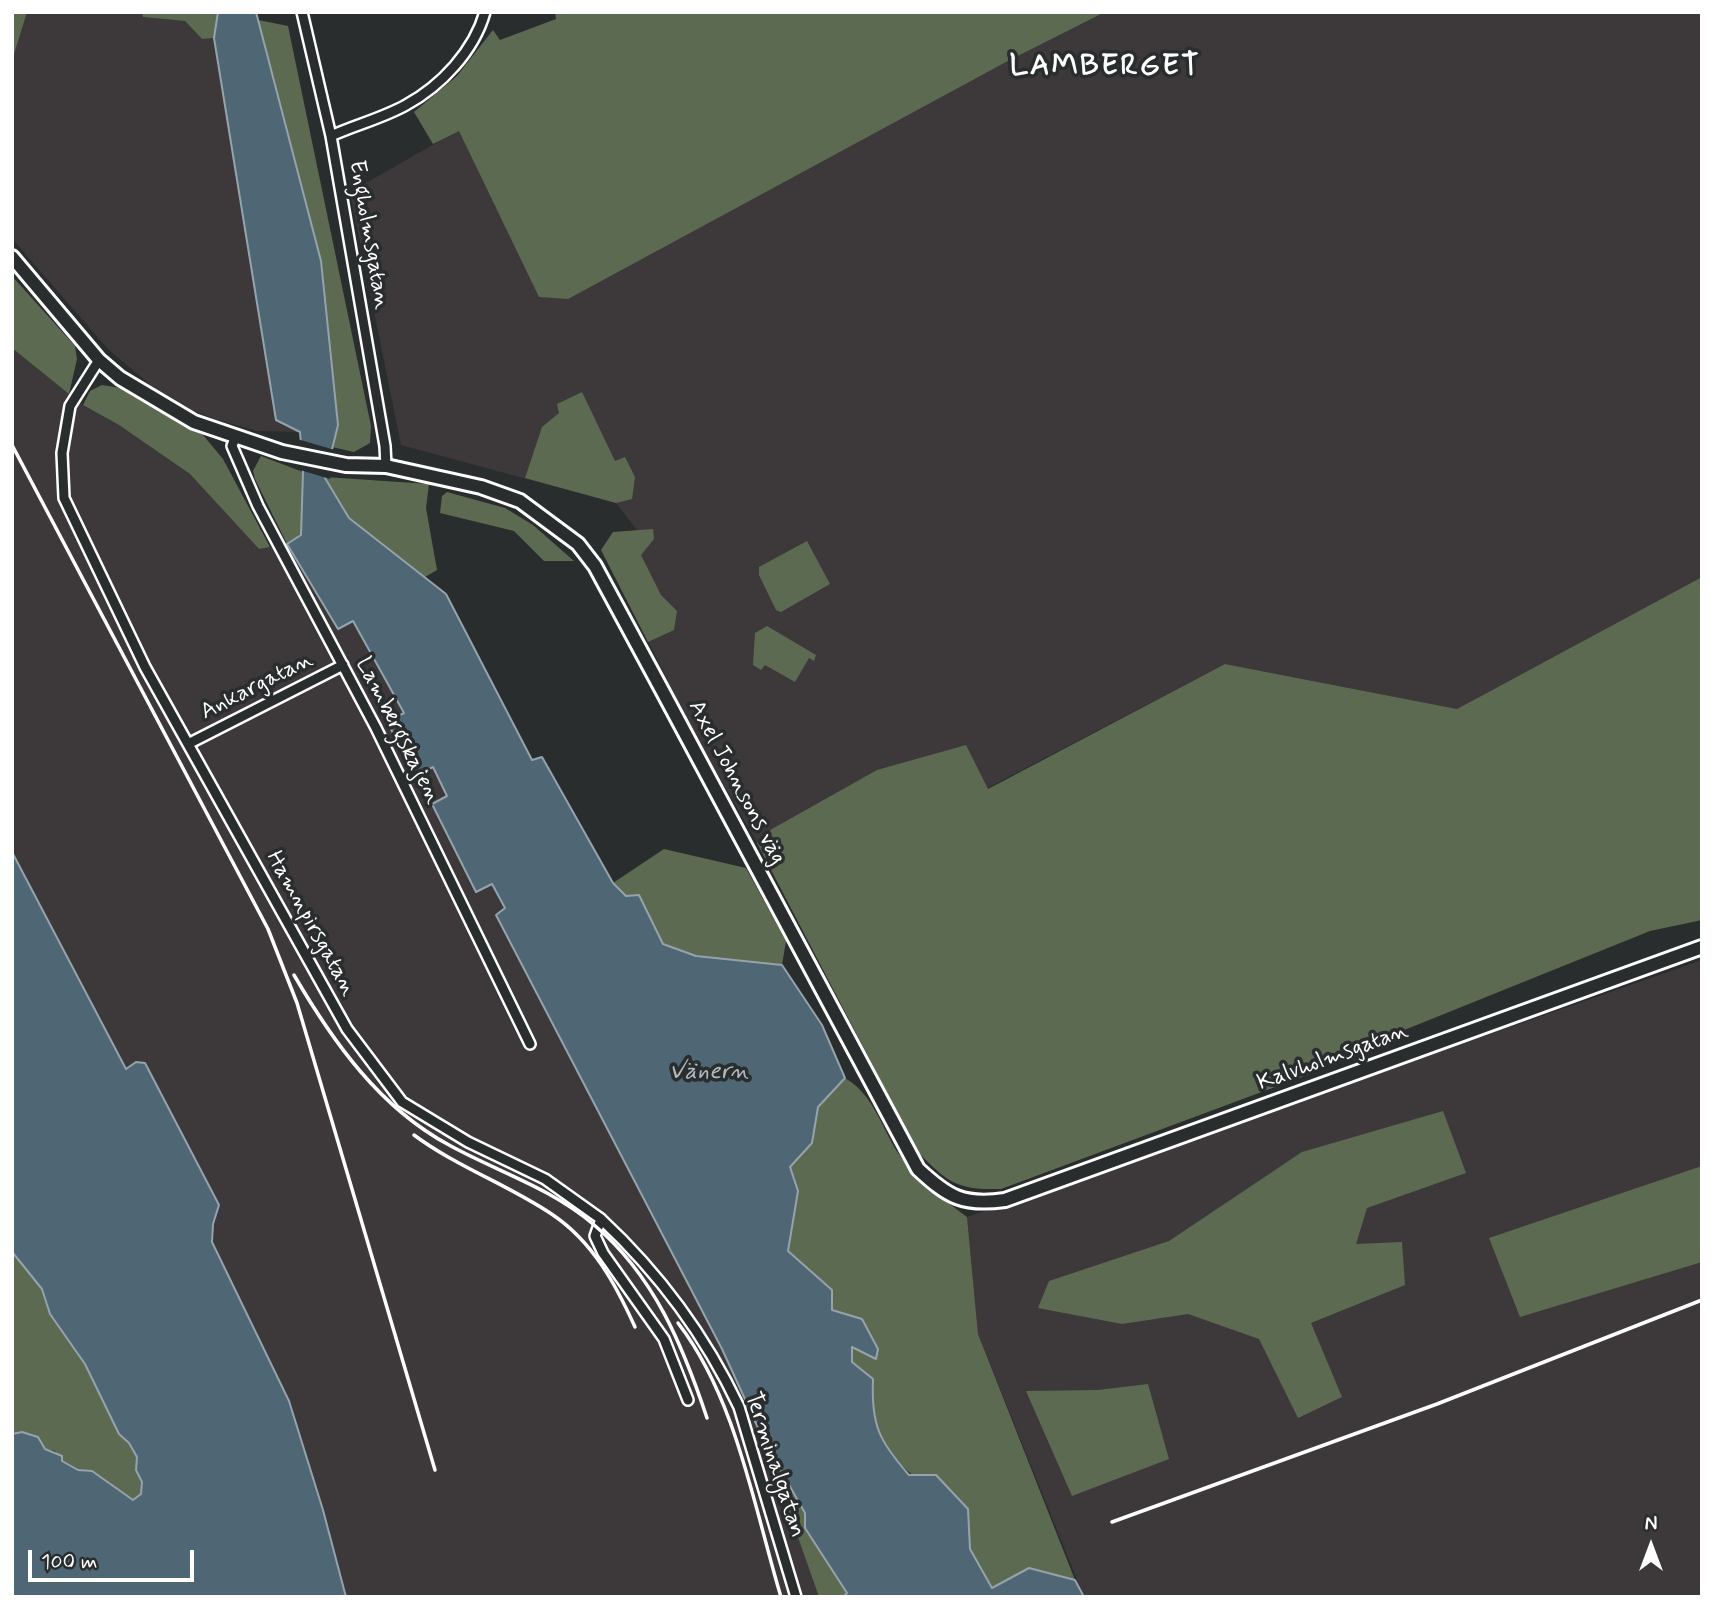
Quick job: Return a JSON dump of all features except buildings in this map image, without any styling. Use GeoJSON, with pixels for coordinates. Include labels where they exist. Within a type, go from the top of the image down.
{"type":"FeatureCollection","features":[{"type":"Feature","properties":{"kind":"street","name":"Engholmsgatan"},"geometry":{"type":"LineString","coordinates":[[302,12],[331,136],[385,446],[386,466]]}},
{"type":"Feature","properties":{"kind":"street"},"geometry":{"type":"LineString","coordinates":[[331,136],[408,104],[453,69],[481,27],[485,12]]}},
{"type":"Feature","properties":{"kind":"street","name":"Axel Johnsons väg"},"geometry":{"type":"LineString","coordinates":[[12,257],[99,360],[154,399],[194,422],[276,450],[346,464],[386,466],[481,487],[520,501],[578,544],[595,566],[918,1169],[945,1194],[977,1204]]}},
{"type":"Feature","properties":{"kind":"street","name":"Hamnpirsgatan"},"geometry":{"type":"LineString","coordinates":[[99,360],[70,406],[62,453],[64,498],[73,522],[145,667],[347,1029],[402,1102],[468,1142],[545,1179],[601,1219]]}},
{"type":"Feature","properties":{"kind":"street","name":"Lambergskajen"},"geometry":{"type":"LineString","coordinates":[[235,438],[232,446],[235,455],[258,506],[343,665],[530,1044]]}},
{"type":"Feature","properties":{"kind":"street","name":"Ankargatan"},"geometry":{"type":"LineString","coordinates":[[188,744],[343,665]]}},
{"type":"Feature","properties":{"kind":"street","name":"Kalvholmsgatan"},"geometry":{"type":"LineString","coordinates":[[977,1204],[1005,1200],[1702,947]]}},
{"type":"Feature","properties":{"kind":"street"},"geometry":{"type":"LineString","coordinates":[[601,1219],[596,1236],[603,1253],[664,1339],[688,1399]]}},
{"type":"Feature","properties":{"kind":"street","name":"Terminalgatan"},"geometry":{"type":"LineString","coordinates":[[601,1219],[642,1256],[707,1346],[728,1385],[739,1407],[796,1597]]}},
{"type":"Feature","properties":{"kind":"shaded area"},"geometry":{"type":"Polygon","coordinates":[[[27,12],[142,12],[144,17],[185,21],[202,39],[214,38],[276,419],[300,432],[257,431],[215,419],[184,407],[153,387],[108,349],[14,241],[12,61],[27,12]]]}},
{"type":"Feature","properties":{"kind":"shaded area"},"geometry":{"type":"Polygon","coordinates":[[[1105,12],[1702,12],[1702,577],[1457,709],[1225,664],[786,893],[693,731],[603,551],[637,530],[616,503],[401,445],[350,192],[459,130],[509,231],[1006,62],[1105,12]]]}},
{"type":"Feature","properties":{"kind":"shaded area"},"geometry":{"type":"Polygon","coordinates":[[[12,348],[83,405],[119,425],[190,474],[259,549],[287,544],[337,628],[353,620],[404,713],[388,723],[416,775],[432,767],[447,796],[432,804],[476,891],[492,883],[505,908],[496,916],[722,1349],[764,1441],[819,1597],[346,1597],[323,1510],[289,1401],[212,1242],[213,1224],[219,1205],[145,1063],[126,1069],[12,852],[12,348]]]}},
{"type":"Feature","properties":{"kind":"shaded area"},"geometry":{"type":"Polygon","coordinates":[[[1702,960],[1702,1597],[1084,1597],[978,1334],[967,1217],[1702,960]]]}},
{"type":"Feature","properties":{"kind":"green space"},"geometry":{"type":"Polygon","coordinates":[[[12,12],[27,12],[12,61],[12,12]]]}},
{"type":"Feature","properties":{"kind":"green space"},"geometry":{"type":"Polygon","coordinates":[[[142,12],[218,12],[214,38],[202,39],[185,21],[143,17],[142,12]]]}},
{"type":"Feature","properties":{"kind":"green space"},"geometry":{"type":"Polygon","coordinates":[[[555,12],[1105,12],[1006,62],[568,299],[539,297],[459,131],[433,144],[414,112],[457,76],[493,30],[500,40],[556,19],[555,12]]]}},
{"type":"Feature","properties":{"kind":"green space"},"geometry":{"type":"Polygon","coordinates":[[[258,20],[288,26],[371,426],[370,443],[354,452],[332,447],[338,425],[321,261],[258,20]]]}},
{"type":"Feature","properties":{"kind":"green space"},"geometry":{"type":"Polygon","coordinates":[[[12,276],[75,346],[77,359],[69,394],[12,348],[12,276]]]}},
{"type":"Feature","properties":{"kind":"green space"},"geometry":{"type":"Polygon","coordinates":[[[102,385],[121,388],[203,435],[223,459],[270,547],[259,549],[190,474],[119,425],[83,405],[90,391],[102,385]]]}},
{"type":"Feature","properties":{"kind":"green space"},"geometry":{"type":"Polygon","coordinates":[[[582,392],[615,461],[625,457],[635,477],[632,499],[616,503],[525,478],[542,427],[559,413],[557,404],[582,392]]]}},
{"type":"Feature","properties":{"kind":"green space"},"geometry":{"type":"Polygon","coordinates":[[[261,456],[303,472],[301,536],[287,544],[255,479],[253,471],[261,456]]]}},
{"type":"Feature","properties":{"kind":"green space"},"geometry":{"type":"Polygon","coordinates":[[[325,477],[429,484],[426,508],[437,570],[425,577],[349,517],[325,477]]]}},
{"type":"Feature","properties":{"kind":"green space"},"geometry":{"type":"Polygon","coordinates":[[[447,492],[505,508],[533,525],[574,561],[544,561],[514,531],[440,513],[442,496],[447,492]]]}},
{"type":"Feature","properties":{"kind":"green space"},"geometry":{"type":"Polygon","coordinates":[[[653,529],[654,539],[641,555],[661,595],[677,611],[674,630],[648,642],[601,550],[613,532],[653,529]]]}},
{"type":"Feature","properties":{"kind":"green space"},"geometry":{"type":"Polygon","coordinates":[[[807,541],[830,584],[781,612],[776,610],[759,575],[759,567],[807,541]]]}},
{"type":"Feature","properties":{"kind":"green space"},"geometry":{"type":"Polygon","coordinates":[[[1702,577],[1702,920],[1650,931],[1315,1066],[1310,1074],[1001,1189],[974,1188],[954,1182],[937,1171],[918,1152],[757,843],[772,829],[877,770],[966,745],[988,789],[1225,664],[1457,709],[1702,577]]]}},
{"type":"Feature","properties":{"kind":"green space"},"geometry":{"type":"Polygon","coordinates":[[[767,626],[816,655],[814,661],[809,658],[795,682],[765,665],[761,670],[753,665],[755,633],[767,626]]]}},
{"type":"Feature","properties":{"kind":"green space"},"geometry":{"type":"Polygon","coordinates":[[[664,849],[746,868],[786,941],[782,965],[696,956],[663,944],[639,895],[626,896],[613,883],[664,849]]]}},
{"type":"Feature","properties":{"kind":"green space"},"geometry":{"type":"Polygon","coordinates":[[[845,1078],[870,1102],[898,1153],[913,1172],[967,1217],[978,1334],[1075,1580],[1029,1568],[993,1588],[970,1549],[968,1509],[908,1471],[884,1445],[876,1430],[870,1408],[872,1379],[852,1362],[852,1347],[876,1359],[878,1349],[831,1310],[787,1251],[798,1191],[790,1167],[812,1143],[818,1107],[845,1078]]]}},
{"type":"Feature","properties":{"kind":"green space"},"geometry":{"type":"Polygon","coordinates":[[[1443,1111],[1466,1173],[1367,1208],[1356,1244],[1402,1242],[1405,1285],[1311,1323],[1342,1397],[1298,1418],[1259,1339],[1188,1314],[1122,1324],[1038,1308],[1049,1281],[1169,1241],[1302,1152],[1443,1111]]]}},
{"type":"Feature","properties":{"kind":"green space"},"geometry":{"type":"Polygon","coordinates":[[[1702,1166],[1702,1262],[1520,1317],[1489,1238],[1702,1166]]]}},
{"type":"Feature","properties":{"kind":"green space"},"geometry":{"type":"Polygon","coordinates":[[[12,1236],[13,1253],[42,1289],[50,1314],[85,1364],[119,1434],[129,1443],[137,1457],[136,1470],[142,1482],[141,1494],[133,1500],[92,1471],[78,1470],[61,1461],[55,1451],[45,1449],[22,1432],[12,1434],[12,1236]]]}},
{"type":"Feature","properties":{"kind":"green space"},"geometry":{"type":"Polygon","coordinates":[[[1148,1384],[1169,1459],[1072,1496],[1026,1391],[1098,1390],[1148,1384]]]}},
{"type":"Feature","properties":{"kind":"green space"},"geometry":{"type":"Polygon","coordinates":[[[764,1441],[805,1513],[805,1528],[847,1593],[843,1597],[819,1597],[764,1441]]]}},
{"type":"Feature","properties":{"kind":"water","name":"Vänern"},"geometry":{"type":"Polygon","coordinates":[[[218,12],[256,12],[321,261],[338,425],[325,478],[349,518],[446,594],[532,760],[542,757],[613,883],[626,896],[639,895],[663,944],[696,956],[782,965],[822,1025],[845,1078],[818,1107],[812,1143],[790,1167],[798,1191],[788,1251],[832,1290],[832,1310],[862,1319],[878,1349],[876,1359],[852,1347],[852,1362],[873,1379],[874,1409],[879,1432],[890,1452],[909,1475],[936,1475],[968,1509],[970,1549],[992,1588],[1029,1568],[1075,1580],[1084,1597],[843,1597],[847,1593],[805,1528],[805,1513],[764,1441],[722,1349],[496,915],[505,908],[492,884],[476,892],[432,804],[447,796],[433,767],[416,776],[387,722],[404,713],[353,621],[338,629],[287,544],[301,535],[303,472],[300,432],[276,420],[214,38],[218,12]]]}},
{"type":"Feature","properties":{"kind":"water"},"geometry":{"type":"Polygon","coordinates":[[[12,852],[126,1069],[136,1062],[145,1063],[219,1205],[213,1224],[212,1242],[289,1401],[323,1510],[346,1597],[12,1597],[12,1434],[22,1432],[38,1437],[45,1449],[62,1456],[62,1461],[78,1470],[92,1471],[133,1500],[141,1494],[142,1482],[136,1470],[137,1457],[129,1443],[119,1434],[85,1364],[50,1314],[42,1289],[13,1253],[12,852]]]}},
{"type":"Feature","properties":{"kind":"pier"},"geometry":{"type":"Polygon","coordinates":[[[297,439],[335,450],[330,479],[300,470],[297,439]]]}},
{"type":"Feature","properties":{"kind":"railway"},"geometry":{"type":"LineString","coordinates":[[12,445],[268,929],[297,1003],[435,1470]]}},
{"type":"Feature","properties":{"kind":"railway"},"geometry":{"type":"LineString","coordinates":[[294,975],[342,1048],[380,1093],[401,1112],[449,1145],[560,1200],[593,1224],[614,1244],[650,1289],[664,1313],[688,1364],[707,1418]]}},
{"type":"Feature","properties":{"kind":"railway"},"geometry":{"type":"LineString","coordinates":[[414,1135],[448,1157],[536,1204],[567,1226],[602,1265],[635,1327]]}},
{"type":"Feature","properties":{"kind":"railway"},"geometry":{"type":"LineString","coordinates":[[1112,1522],[1437,1404],[1702,1300]]}},
{"type":"Feature","properties":{"kind":"railway"},"geometry":{"type":"LineString","coordinates":[[678,1323],[698,1353],[729,1419],[781,1597]]}},
{"type":"Feature","properties":{"kind":"district","name":"LAMBERGET"},"geometry":{"type":"Point","coordinates":[1105,68]}}]}
